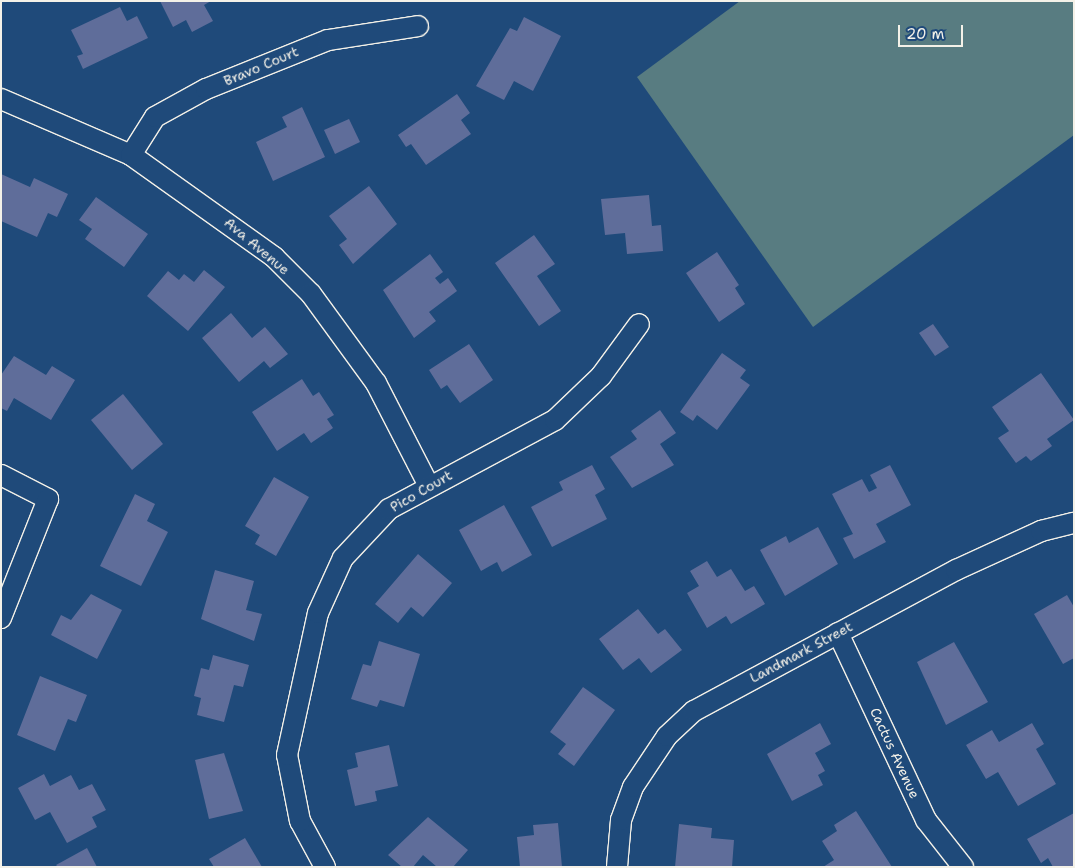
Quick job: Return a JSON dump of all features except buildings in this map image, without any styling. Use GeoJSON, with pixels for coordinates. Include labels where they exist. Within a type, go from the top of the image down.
{"type":"FeatureCollection","features":[{"type":"Feature","properties":{"kind":"street","name":"Bravo Court"},"geometry":{"type":"LineString","coordinates":[[131,155],[155,118],[206,89],[328,40],[418,26]]}},
{"type":"Feature","properties":{"kind":"street","name":"Ava Avenue"},"geometry":{"type":"LineString","coordinates":[[1,99],[131,155],[240,228],[311,294],[376,383],[428,484]]}},
{"type":"Feature","properties":{"kind":"street","name":"Pico Court"},"geometry":{"type":"LineString","coordinates":[[325,867],[300,821],[287,755],[318,613],[343,558],[362,533],[389,509],[428,484],[555,420],[601,376],[639,324]]}},
{"type":"Feature","properties":{"kind":"street"},"geometry":{"type":"LineString","coordinates":[[1,475],[48,499],[1,618]]}},
{"type":"Feature","properties":{"kind":"street","name":"Landmark Street"},"geometry":{"type":"LineString","coordinates":[[617,867],[621,820],[633,787],[667,736],[723,693],[1008,545],[1074,523]]}},
{"type":"Feature","properties":{"kind":"street","name":"Cactus Avenue"},"geometry":{"type":"LineString","coordinates":[[838,633],[926,820],[963,867]]}},
{"type":"Feature","properties":{"kind":"green space"},"geometry":{"type":"Polygon","coordinates":[[[740,1],[1074,1],[1074,135],[813,327],[637,77],[740,1]]]}}]}
